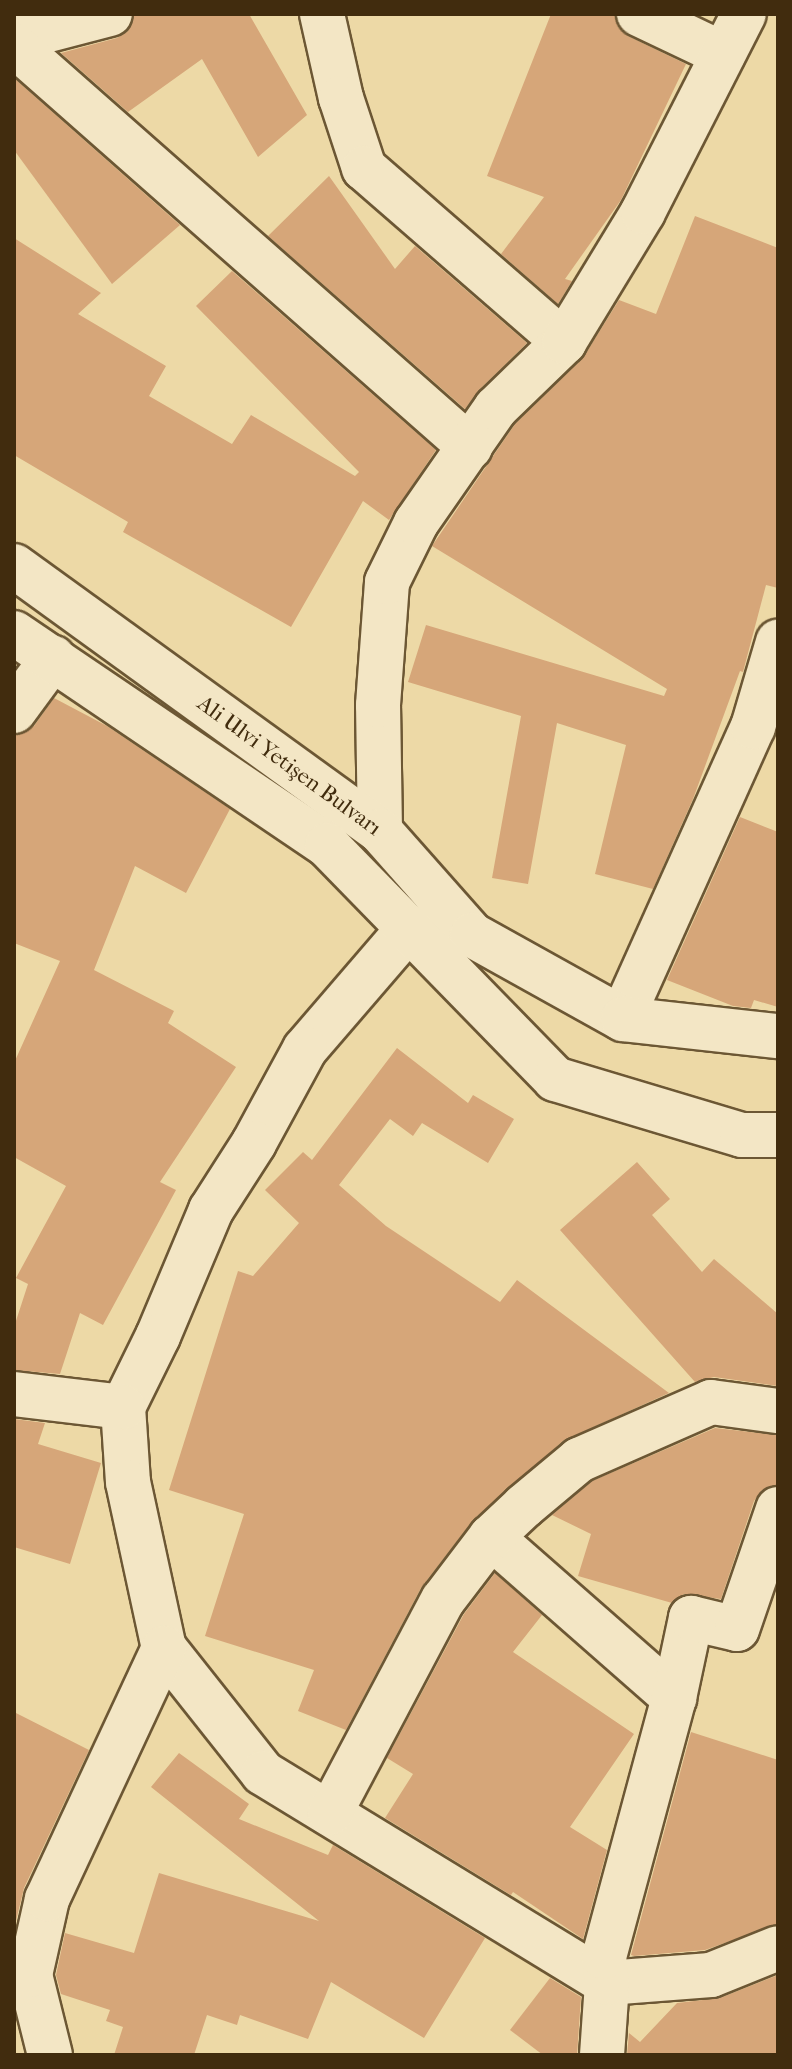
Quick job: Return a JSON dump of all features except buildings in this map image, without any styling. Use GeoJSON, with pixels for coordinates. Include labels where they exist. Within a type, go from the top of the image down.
{"type":"FeatureCollection","features":[{"type":"Feature","properties":{"kind":"street"},"geometry":{"type":"LineString","coordinates":[[14,42],[110,14]]}},
{"type":"Feature","properties":{"kind":"street"},"geometry":{"type":"LineString","coordinates":[[322,14],[341,98],[364,168],[564,342]]}},
{"type":"Feature","properties":{"kind":"street"},"geometry":{"type":"LineString","coordinates":[[639,14],[723,54]]}},
{"type":"Feature","properties":{"kind":"street"},"geometry":{"type":"LineString","coordinates":[[380,831],[378,705],[387,582],[416,523],[496,408],[564,342],[643,212],[744,14]]}},
{"type":"Feature","properties":{"kind":"street"},"geometry":{"type":"LineString","coordinates":[[14,42],[470,447]]}},
{"type":"Feature","properties":{"kind":"street","name":"Ali Ulvi Yetişen Bulvarı"},"geometry":{"type":"LineString","coordinates":[[14,566],[380,831],[472,935],[622,1018],[778,1036]]}},
{"type":"Feature","properties":{"kind":"street"},"geometry":{"type":"LineString","coordinates":[[14,633],[327,845],[555,1079],[742,1135],[778,1135]]}},
{"type":"Feature","properties":{"kind":"street"},"geometry":{"type":"LineString","coordinates":[[622,1018],[753,727],[778,642]]}},
{"type":"Feature","properties":{"kind":"street"},"geometry":{"type":"LineString","coordinates":[[14,711],[53,658]]}},
{"type":"Feature","properties":{"kind":"street"},"geometry":{"type":"LineString","coordinates":[[410,927],[305,1049],[254,1143],[211,1210],[158,1336],[123,1407],[128,1482],[164,1648],[263,1773],[607,1983],[711,1975],[778,1948]]}},
{"type":"Feature","properties":{"kind":"street"},"geometry":{"type":"LineString","coordinates":[[14,1394],[123,1407]]}},
{"type":"Feature","properties":{"kind":"street"},"geometry":{"type":"LineString","coordinates":[[330,1813],[443,1600],[491,1537],[579,1460],[711,1402],[778,1411]]}},
{"type":"Feature","properties":{"kind":"street"},"geometry":{"type":"LineString","coordinates":[[602,2055],[607,1983],[604,1957],[674,1698],[691,1618],[737,1629],[778,1509]]}},
{"type":"Feature","properties":{"kind":"street"},"geometry":{"type":"LineString","coordinates":[[491,1537],[674,1698]]}},
{"type":"Feature","properties":{"kind":"street"},"geometry":{"type":"LineString","coordinates":[[50,2055],[30,1975],[47,1899],[164,1648]]}}]}
